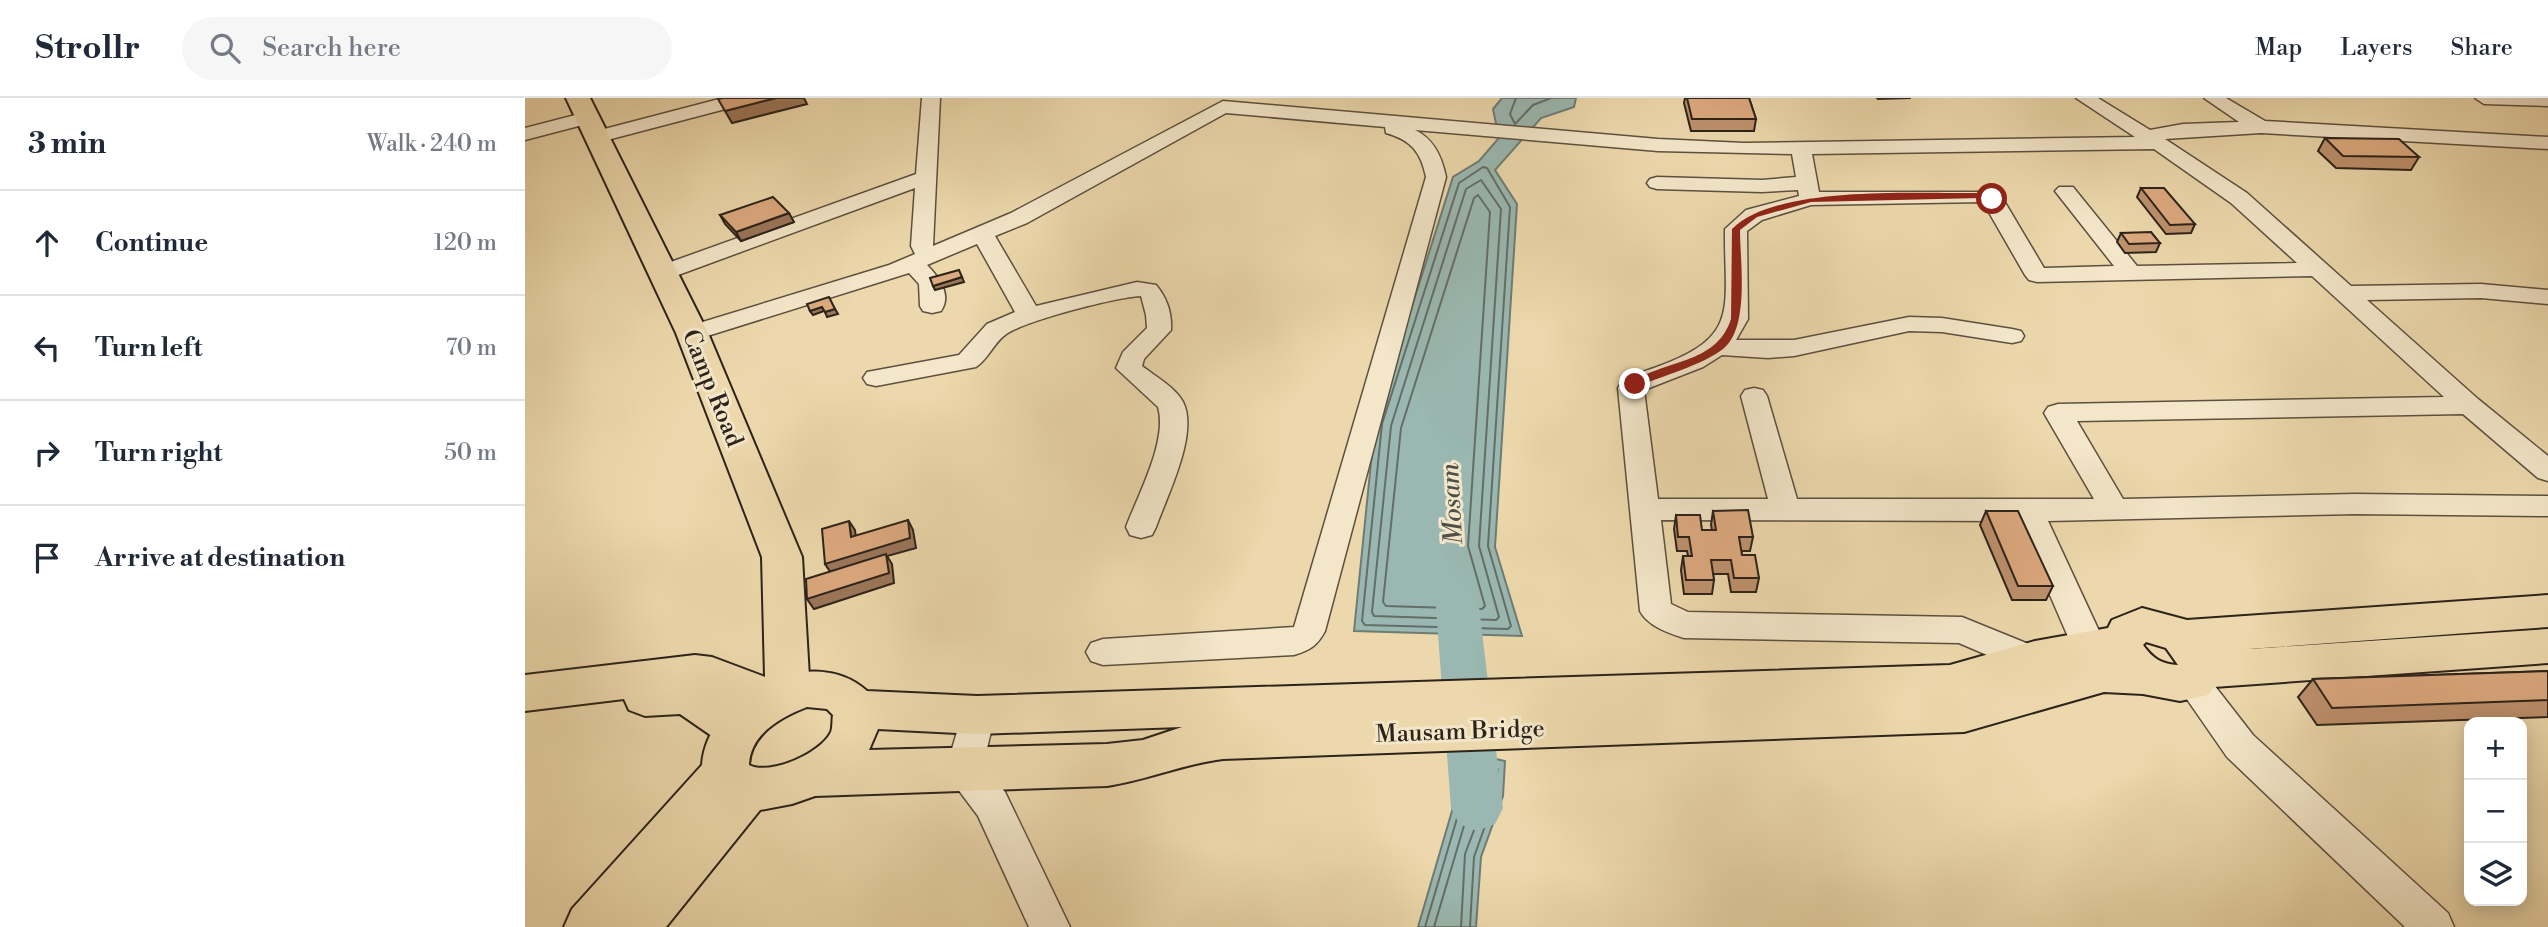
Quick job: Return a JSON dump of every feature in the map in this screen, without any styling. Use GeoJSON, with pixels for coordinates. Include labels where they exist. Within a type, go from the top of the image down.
{"type":"FeatureCollection","features":[{"type":"Feature","properties":{"kind":"main road","name":"Camp Road"},"geometry":{"type":"LineString","coordinates":[[587,117],[692,333],[782,557],[782,697]]}},
{"type":"Feature","properties":{"kind":"main road"},"geometry":{"type":"LineString","coordinates":[[2192,663],[2548,611]]}},
{"type":"Feature","properties":{"kind":"main road"},"geometry":{"type":"LineString","coordinates":[[1694,707],[1964,713],[2104,674],[2119,655],[2127,632],[2141,625],[2162,627],[2192,663]]}},
{"type":"Feature","properties":{"kind":"main road"},"geometry":{"type":"LineString","coordinates":[[2192,663],[2548,646]]}},
{"type":"Feature","properties":{"kind":"main road"},"geometry":{"type":"LineString","coordinates":[[1694,707],[1950,683],[2029,659],[2119,655]]}},
{"type":"Feature","properties":{"kind":"main road"},"geometry":{"type":"LineString","coordinates":[[525,712],[606,692],[704,673],[782,697]]}},
{"type":"Feature","properties":{"kind":"main road"},"geometry":{"type":"LineString","coordinates":[[632,927],[737,763],[752,715],[782,697],[807,690],[838,692],[856,709],[1226,722]]}},
{"type":"Feature","properties":{"kind":"main road"},"geometry":{"type":"LineString","coordinates":[[525,693],[687,695],[737,763],[777,789],[814,775],[1107,765],[1143,760],[1194,743],[1226,722]]}},
{"type":"Feature","properties":{"kind":"main road","name":"Mausam Bridge"},"geometry":{"type":"LineString","coordinates":[[1226,722],[1694,707]]}},
{"type":"Feature","properties":{"kind":"main road"},"geometry":{"type":"LineString","coordinates":[[814,775],[843,750],[853,736],[856,709]]}},
{"type":"Feature","properties":{"kind":"main road"},"geometry":{"type":"LineString","coordinates":[[591,927],[737,763]]}},
{"type":"Feature","properties":{"kind":"street"},"geometry":{"type":"LineString","coordinates":[[525,134],[587,117],[745,98]]}},
{"type":"Feature","properties":{"kind":"street"},"geometry":{"type":"LineString","coordinates":[[931,98],[920,260],[932,282],[932,306]]}},
{"type":"Feature","properties":{"kind":"street"},"geometry":{"type":"LineString","coordinates":[[2085,98],[2152,139],[2238,198],[2469,405],[2548,471]]}},
{"type":"Feature","properties":{"kind":"street"},"geometry":{"type":"LineString","coordinates":[[2213,98],[2261,127]]}},
{"type":"Feature","properties":{"kind":"street"},"geometry":{"type":"LineString","coordinates":[[2484,98],[2548,100]]}},
{"type":"Feature","properties":{"kind":"street"},"geometry":{"type":"LineString","coordinates":[[2526,99],[2548,114]]}},
{"type":"Feature","properties":{"kind":"street"},"geometry":{"type":"LineString","coordinates":[[692,333],[920,260],[982,234],[1031,212],[1227,102],[1385,122],[1658,145],[1744,149],[2152,139],[2183,130],[2261,127],[2548,143]]}},
{"type":"Feature","properties":{"kind":"street"},"geometry":{"type":"LineString","coordinates":[[1103,652],[1294,642],[1305,637],[1309,631],[1436,177],[1423,141],[1416,136],[1382,127],[1385,122]]}},
{"type":"Feature","properties":{"kind":"street"},"geometry":{"type":"LineString","coordinates":[[1801,148],[1809,191]]}},
{"type":"Feature","properties":{"kind":"street"},"geometry":{"type":"LineString","coordinates":[[662,273],[926,177]]}},
{"type":"Feature","properties":{"kind":"street"},"geometry":{"type":"LineString","coordinates":[[1657,183],[1762,186],[1809,191],[1982,195],[1992,199],[2037,275],[2319,270]]}},
{"type":"Feature","properties":{"kind":"street"},"geometry":{"type":"LineString","coordinates":[[1721,347],[1731,333],[1735,319],[1736,229],[1754,215],[1809,191]]}},
{"type":"Feature","properties":{"kind":"street"},"geometry":{"type":"LineString","coordinates":[[2066,191],[2131,273]]}},
{"type":"Feature","properties":{"kind":"street"},"geometry":{"type":"LineString","coordinates":[[982,234],[1027,311],[1032,314]]}},
{"type":"Feature","properties":{"kind":"street"},"geometry":{"type":"LineString","coordinates":[[876,378],[967,361],[977,355],[986,340],[998,328],[1032,314],[1137,289],[1148,290],[1152,294],[1160,324],[1159,330],[1132,357],[1129,369],[1170,402],[1174,423],[1170,443],[1141,527]]}},
{"type":"Feature","properties":{"kind":"street"},"geometry":{"type":"LineString","coordinates":[[2344,293],[2481,291],[2548,297]]}},
{"type":"Feature","properties":{"kind":"street"},"geometry":{"type":"LineString","coordinates":[[2012,336],[1943,325],[1909,324],[1794,348],[1768,350],[1721,347],[1631,388],[1656,611],[1684,625],[1962,630],[2029,659]]}},
{"type":"Feature","properties":{"kind":"street"},"geometry":{"type":"LineString","coordinates":[[1754,396],[1785,509]]}},
{"type":"Feature","properties":{"kind":"street"},"geometry":{"type":"LineString","coordinates":[[2115,508],[2058,413],[2469,405]]}},
{"type":"Feature","properties":{"kind":"street"},"geometry":{"type":"LineString","coordinates":[[1643,509],[2028,511],[2355,504],[2548,506]]}},
{"type":"Feature","properties":{"kind":"street"},"geometry":{"type":"LineString","coordinates":[[2028,511],[2119,655]]}},
{"type":"Feature","properties":{"kind":"street"},"geometry":{"type":"LineString","coordinates":[[2192,663],[2240,746],[2426,925]]}},
{"type":"Feature","properties":{"kind":"street"},"geometry":{"type":"LineString","coordinates":[[977,715],[964,769],[992,804],[1050,927]]}},
{"type":"Feature","properties":{"kind":"water"},"geometry":{"type":"Polygon","coordinates":[[[1502,98],[1576,98],[1574,107],[1541,118],[1495,170],[1517,204],[1495,547],[1522,636],[1354,631],[1375,423],[1453,177],[1479,161],[1499,138],[1493,109],[1502,98]]]}},
{"type":"Feature","properties":{"kind":"water"},"geometry":{"type":"Polygon","coordinates":[[[1469,753],[1505,761],[1503,796],[1481,857],[1476,927],[1418,927],[1469,753]]]}},
{"type":"Feature","properties":{"kind":"building"},"geometry":{"type":"Polygon","coordinates":[[[776,98],[725,111],[718,99],[776,98]]]}},
{"type":"Feature","properties":{"kind":"building"},"geometry":{"type":"Polygon","coordinates":[[[1687,98],[1749,98],[1756,119],[1692,119],[1687,98]]]}},
{"type":"Feature","properties":{"kind":"building"},"geometry":{"type":"Polygon","coordinates":[[[2325,138],[2399,139],[2419,157],[2343,156],[2325,138]]]}},
{"type":"Feature","properties":{"kind":"building"},"geometry":{"type":"Polygon","coordinates":[[[2141,188],[2164,188],[2195,224],[2170,225],[2141,188]]]}},
{"type":"Feature","properties":{"kind":"building"},"geometry":{"type":"Polygon","coordinates":[[[773,197],[789,213],[736,232],[720,215],[773,197]]]}},
{"type":"Feature","properties":{"kind":"building"},"geometry":{"type":"Polygon","coordinates":[[[2151,232],[2160,243],[2129,244],[2121,233],[2151,232]]]}},
{"type":"Feature","properties":{"kind":"building"},"geometry":{"type":"Polygon","coordinates":[[[959,270],[962,277],[933,286],[930,278],[959,270]]]}},
{"type":"Feature","properties":{"kind":"building"},"geometry":{"type":"Polygon","coordinates":[[[829,297],[835,309],[825,312],[822,307],[810,311],[807,304],[829,297]]]}},
{"type":"Feature","properties":{"kind":"building"},"geometry":{"type":"Polygon","coordinates":[[[1748,510],[1753,537],[1739,537],[1742,555],[1755,555],[1759,578],[1734,578],[1731,560],[1711,560],[1714,580],[1686,580],[1683,556],[1692,556],[1689,537],[1678,537],[1676,515],[1700,515],[1702,530],[1716,530],[1713,511],[1748,510]]]}},
{"type":"Feature","properties":{"kind":"building"},"geometry":{"type":"Polygon","coordinates":[[[1986,511],[2018,511],[2053,586],[2018,586],[1986,511]]]}},
{"type":"Feature","properties":{"kind":"building"},"geometry":{"type":"Polygon","coordinates":[[[908,520],[910,538],[825,564],[822,529],[849,521],[851,537],[908,520]]]}},
{"type":"Feature","properties":{"kind":"building"},"geometry":{"type":"Polygon","coordinates":[[[886,554],[889,573],[807,599],[806,579],[886,554]]]}},
{"type":"Feature","properties":{"kind":"building"},"geometry":{"type":"Polygon","coordinates":[[[2548,671],[2548,700],[2332,708],[2313,679],[2548,671]]]}},
{"type":"Feature","properties":{"kind":"waterway","name":"Mosam"},"geometry":{"type":"LineString","coordinates":[[1455,581],[1477,808]]}},
{"type":"Feature","properties":{"kind":"route"},"geometry":{"type":"LineString","coordinates":[[1635,384],[1721,347],[1731,333],[1735,319],[1736,229],[1754,215],[1810,199],[1982,195],[1992,199]]}}]}
